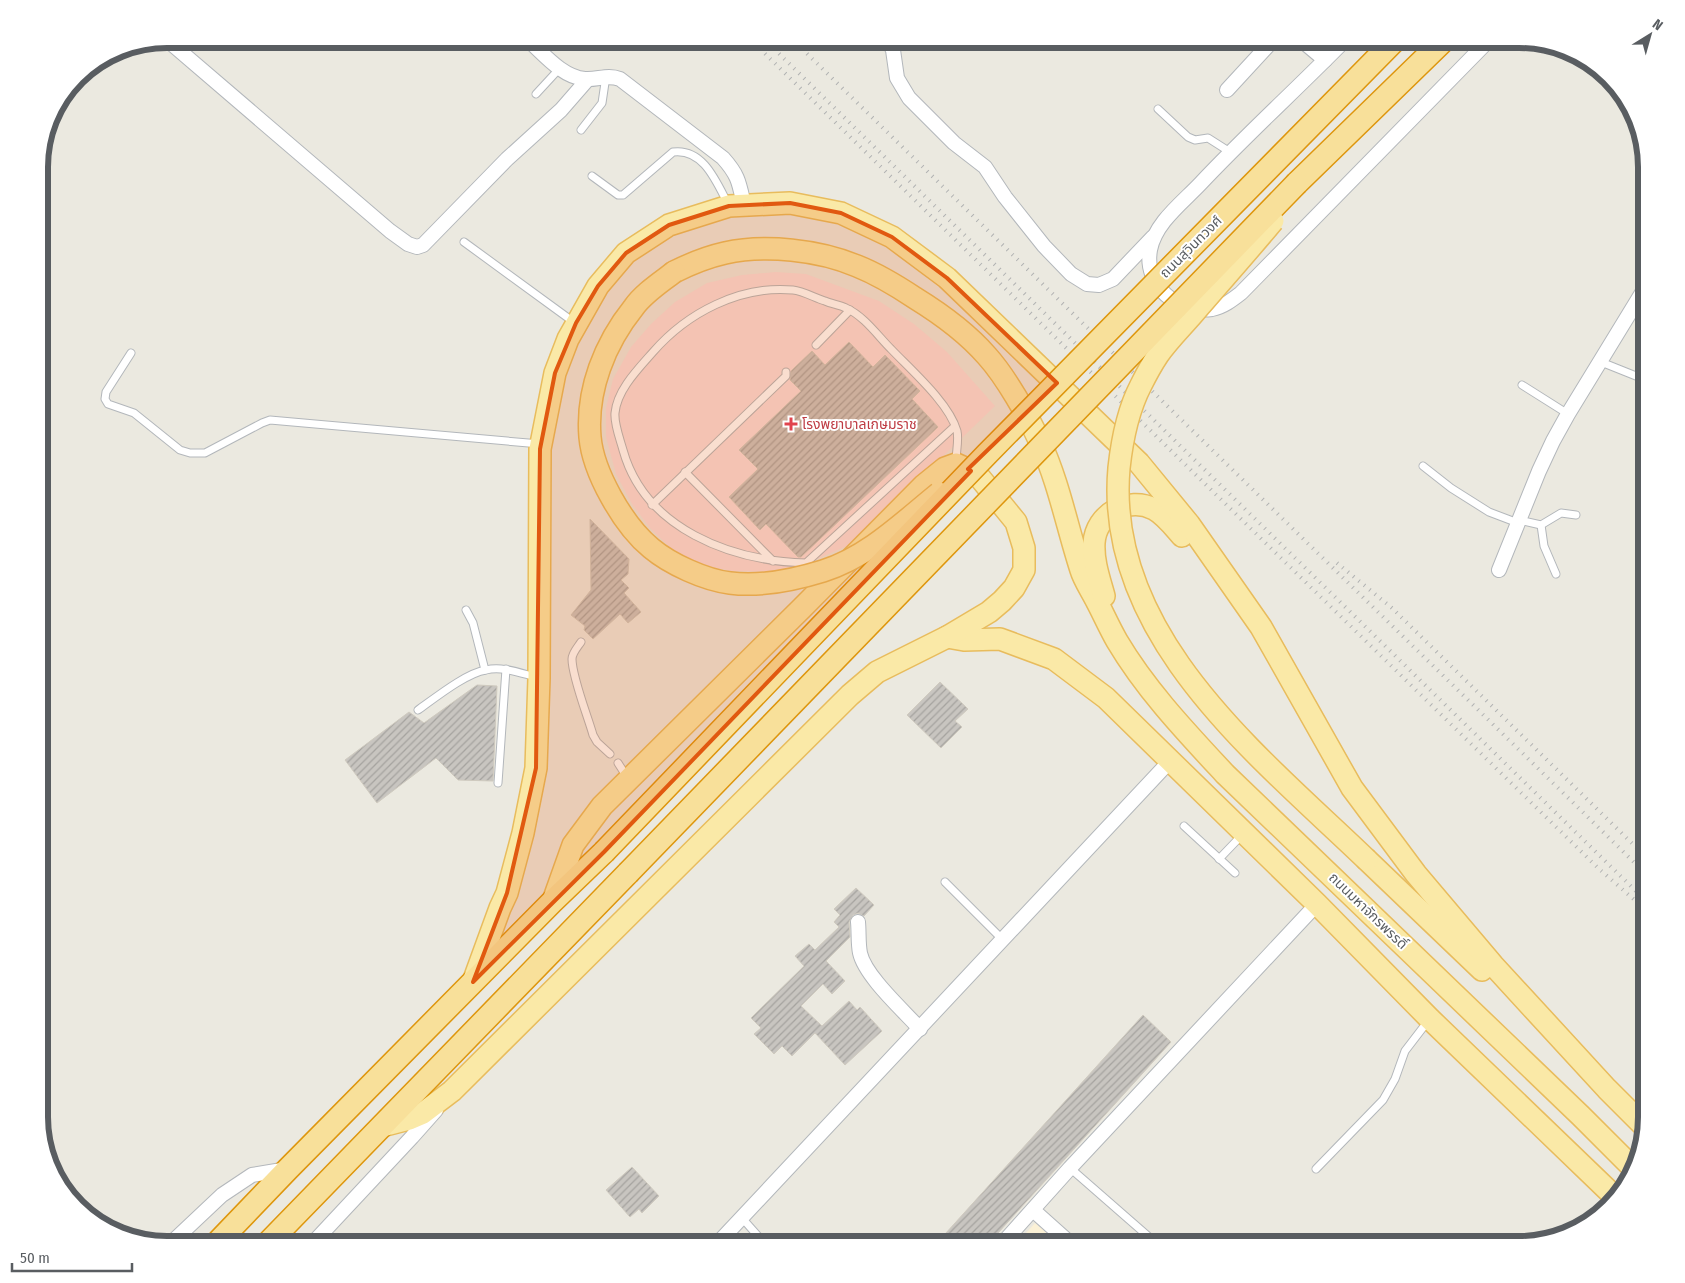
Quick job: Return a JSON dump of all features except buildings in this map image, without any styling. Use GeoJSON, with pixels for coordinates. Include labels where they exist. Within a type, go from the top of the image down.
{"type":"FeatureCollection","features":[{"type":"Feature","properties":{"kind":"highway","name":"ถนนสุวินทวงศ์"},"geometry":{"type":"LineString","coordinates":[[224,1236],[553,901],[604,852],[987,454],[1387,48]]}},
{"type":"Feature","properties":{"kind":"highway"},"geometry":{"type":"LineString","coordinates":[[275,1236],[1297,183],[1436,48]]}},
{"type":"Feature","properties":{"kind":"main road"},"geometry":{"type":"LineString","coordinates":[[1297,183],[1272,222],[1158,355],[1140,388],[1128,418],[1120,456],[1117,489],[1119,520],[1136,583],[1151,618],[1171,655],[1196,690],[1227,724],[1607,1089]]}},
{"type":"Feature","properties":{"kind":"main road"},"geometry":{"type":"LineString","coordinates":[[473,982],[507,893],[523,833],[536,768],[539,678],[541,444],[554,373],[576,323],[598,286],[626,253],[669,225],[736,206],[790,203],[841,213],[892,237],[947,278],[1139,463],[1189,524],[1260,627],[1352,788],[1416,874],[1493,965],[1638,1120]]}},
{"type":"Feature","properties":{"kind":"main road"},"geometry":{"type":"LineString","coordinates":[[987,454],[865,551],[825,570],[795,579],[762,584],[729,583],[675,564],[650,547],[628,522],[610,496],[598,468],[590,438],[591,408],[595,381],[602,360],[634,306],[674,272],[697,261],[726,253],[758,250],[792,250],[823,255],[857,266],[896,286],[925,304],[958,328],[988,356],[1014,395],[1040,442],[1061,496],[1081,572],[1117,640]]}},
{"type":"Feature","properties":{"kind":"main road"},"geometry":{"type":"LineString","coordinates":[[382,1126],[423,1113],[452,1091],[850,695],[877,672],[947,638],[1002,601],[1014,588],[1024,570],[1024,548],[1016,522],[976,473],[956,464],[945,468],[924,485],[802,608],[624,771],[602,806],[573,845],[553,901]]}},
{"type":"Feature","properties":{"kind":"main road"},"geometry":{"type":"LineString","coordinates":[[1117,640],[1095,564],[1094,542],[1098,528],[1105,518],[1115,509],[1128,505],[1141,505],[1155,509],[1165,517],[1260,627]]}},
{"type":"Feature","properties":{"kind":"main road"},"geometry":{"type":"LineString","coordinates":[[947,638],[964,640],[1000,639],[1054,659],[1106,698],[1317,904],[1430,1019],[1610,1192]]}},
{"type":"Feature","properties":{"kind":"main road","name":"ถนนมหาจักรพรรดิ์"},"geometry":{"type":"LineString","coordinates":[[1117,640],[1141,677],[1174,718],[1225,774],[1628,1163]]}},
{"type":"Feature","properties":{"kind":"street"},"geometry":{"type":"LineString","coordinates":[[176,48],[390,231],[408,244],[417,247],[422,245],[502,165],[562,110],[588,79]]}},
{"type":"Feature","properties":{"kind":"street"},"geometry":{"type":"LineString","coordinates":[[537,48],[569,74],[588,79],[606,76],[620,79],[723,158],[735,171],[739,181],[736,206]]}},
{"type":"Feature","properties":{"kind":"street"},"geometry":{"type":"LineString","coordinates":[[892,48],[898,78],[909,98],[954,143],[985,167],[1005,197],[1044,246],[1071,274],[1087,284],[1099,285],[1113,279],[1230,152],[1337,48]]}},
{"type":"Feature","properties":{"kind":"street"},"geometry":{"type":"LineString","coordinates":[[1226,90],[1266,48]]}},
{"type":"Feature","properties":{"kind":"street"},"geometry":{"type":"LineString","coordinates":[[1311,48],[1325,60]]}},
{"type":"Feature","properties":{"kind":"street"},"geometry":{"type":"LineString","coordinates":[[1155,235],[1150,251],[1151,268],[1157,284],[1168,297],[1182,306],[1198,310],[1214,309],[1229,303],[1241,293],[1481,48]]}},
{"type":"Feature","properties":{"kind":"street"},"geometry":{"type":"LineString","coordinates":[[1499,570],[1539,471],[1568,414],[1638,300]]}},
{"type":"Feature","properties":{"kind":"street"},"geometry":{"type":"LineString","coordinates":[[725,1236],[1170,761]]}},
{"type":"Feature","properties":{"kind":"street"},"geometry":{"type":"LineString","coordinates":[[1009,1236],[1070,1168],[1317,904]]}},
{"type":"Feature","properties":{"kind":"street"},"geometry":{"type":"LineString","coordinates":[[858,922],[859,952],[863,963],[920,1029]]}},
{"type":"Feature","properties":{"kind":"street"},"geometry":{"type":"LineString","coordinates":[[319,1236],[412,1137],[452,1091]]}},
{"type":"Feature","properties":{"kind":"street"},"geometry":{"type":"LineString","coordinates":[[178,1236],[222,1195],[252,1174],[288,1169]]}},
{"type":"Feature","properties":{"kind":"street"},"geometry":{"type":"LineString","coordinates":[[1033,1210],[1062,1236]]}},
{"type":"Feature","properties":{"kind":"lane"},"geometry":{"type":"LineString","coordinates":[[536,94],[560,68]]}},
{"type":"Feature","properties":{"kind":"lane"},"geometry":{"type":"LineString","coordinates":[[580,130],[602,103],[606,76]]}},
{"type":"Feature","properties":{"kind":"lane"},"geometry":{"type":"LineString","coordinates":[[1158,110],[1188,137],[1195,140],[1208,138],[1230,152]]}},
{"type":"Feature","properties":{"kind":"lane"},"geometry":{"type":"LineString","coordinates":[[592,176],[618,195],[623,195],[673,152],[681,150],[691,153],[701,160],[736,206]]}},
{"type":"Feature","properties":{"kind":"lane"},"geometry":{"type":"LineString","coordinates":[[464,242],[576,323]]}},
{"type":"Feature","properties":{"kind":"lane"},"geometry":{"type":"LineString","coordinates":[[955,426],[806,563],[773,561],[728,550],[690,535],[652,505],[643,494],[625,458],[615,414],[619,396],[640,366],[664,340],[686,322],[720,302],[762,291],[795,290],[850,310],[930,390],[950,415],[955,426],[957,433],[956,464]]}},
{"type":"Feature","properties":{"kind":"lane"},"geometry":{"type":"LineString","coordinates":[[816,344],[850,310]]}},
{"type":"Feature","properties":{"kind":"lane"},"geometry":{"type":"LineString","coordinates":[[131,353],[106,392],[105,399],[108,404],[134,413],[180,450],[190,453],[205,453],[270,420],[541,444]]}},
{"type":"Feature","properties":{"kind":"lane"},"geometry":{"type":"LineString","coordinates":[[1601,362],[1638,377]]}},
{"type":"Feature","properties":{"kind":"lane"},"geometry":{"type":"LineString","coordinates":[[652,505],[786,376],[786,372]]}},
{"type":"Feature","properties":{"kind":"lane"},"geometry":{"type":"LineString","coordinates":[[1522,384],[1568,414]]}},
{"type":"Feature","properties":{"kind":"lane"},"geometry":{"type":"LineString","coordinates":[[1423,466],[1451,488],[1489,512],[1541,525],[1561,513],[1576,515]]}},
{"type":"Feature","properties":{"kind":"lane"},"geometry":{"type":"LineString","coordinates":[[685,472],[773,561]]}},
{"type":"Feature","properties":{"kind":"lane"},"geometry":{"type":"LineString","coordinates":[[1541,525],[1544,546],[1556,574]]}},
{"type":"Feature","properties":{"kind":"lane"},"geometry":{"type":"LineString","coordinates":[[466,610],[473,623],[485,670]]}},
{"type":"Feature","properties":{"kind":"lane"},"geometry":{"type":"LineString","coordinates":[[581,642],[574,651],[572,658],[574,670],[593,735],[602,748],[610,754]]}},
{"type":"Feature","properties":{"kind":"lane"},"geometry":{"type":"LineString","coordinates":[[418,710],[469,676],[485,670],[506,669],[539,678]]}},
{"type":"Feature","properties":{"kind":"lane"},"geometry":{"type":"LineString","coordinates":[[498,783],[506,669]]}},
{"type":"Feature","properties":{"kind":"lane"},"geometry":{"type":"LineString","coordinates":[[1184,826],[1234,873]]}},
{"type":"Feature","properties":{"kind":"lane"},"geometry":{"type":"LineString","coordinates":[[1219,859],[1244,834]]}},
{"type":"Feature","properties":{"kind":"lane"},"geometry":{"type":"LineString","coordinates":[[945,882],[1003,940]]}},
{"type":"Feature","properties":{"kind":"lane"},"geometry":{"type":"LineString","coordinates":[[1316,1169],[1383,1100],[1395,1078],[1405,1051],[1430,1019]]}},
{"type":"Feature","properties":{"kind":"lane"},"geometry":{"type":"LineString","coordinates":[[1070,1168],[1148,1236]]}},
{"type":"Feature","properties":{"kind":"lane"},"geometry":{"type":"LineString","coordinates":[[742,1218],[759,1236]]}},
{"type":"Feature","properties":{"kind":"highlighted area"},"geometry":{"type":"Polygon","coordinates":[[[790,203],[841,213],[892,237],[947,278],[1057,383],[968,469],[971,471],[604,852],[473,982],[507,893],[536,768],[540,449],[555,373],[576,323],[598,286],[626,253],[669,225],[729,206],[790,203]]]}},
{"type":"Feature","properties":{"kind":"shaded area","name":"โรงพยาบาลเกษมราช"},"geometry":{"type":"Polygon","coordinates":[[[776,272],[806,274],[879,301],[914,324],[947,352],[995,406],[852,544],[800,566],[771,572],[732,571],[706,566],[676,553],[650,528],[632,504],[616,474],[606,437],[606,408],[613,379],[631,347],[651,324],[675,302],[707,283],[742,275],[776,272]]]}},
{"type":"Feature","properties":{"kind":"shaded area"},"geometry":{"type":"Polygon","coordinates":[[[1035,1223],[1050,1236],[1023,1236],[1035,1223]]]}},
{"type":"Feature","properties":{"kind":"railway"},"geometry":{"type":"LineString","coordinates":[[759,48],[1598,868],[1638,903]]}},
{"type":"Feature","properties":{"kind":"railway"},"geometry":{"type":"LineString","coordinates":[[773,48],[1638,893]]}},
{"type":"Feature","properties":{"kind":"railway"},"geometry":{"type":"LineString","coordinates":[[801,48],[1638,866]]}},
{"type":"Feature","properties":{"kind":"railway"},"geometry":{"type":"LineString","coordinates":[[1337,563],[1392,608],[1638,849]]}},
{"type":"Feature","properties":{"kind":"place","name":"โรงพยาบาลเกษมราช"},"geometry":{"type":"Point","coordinates":[791,424]}}]}
